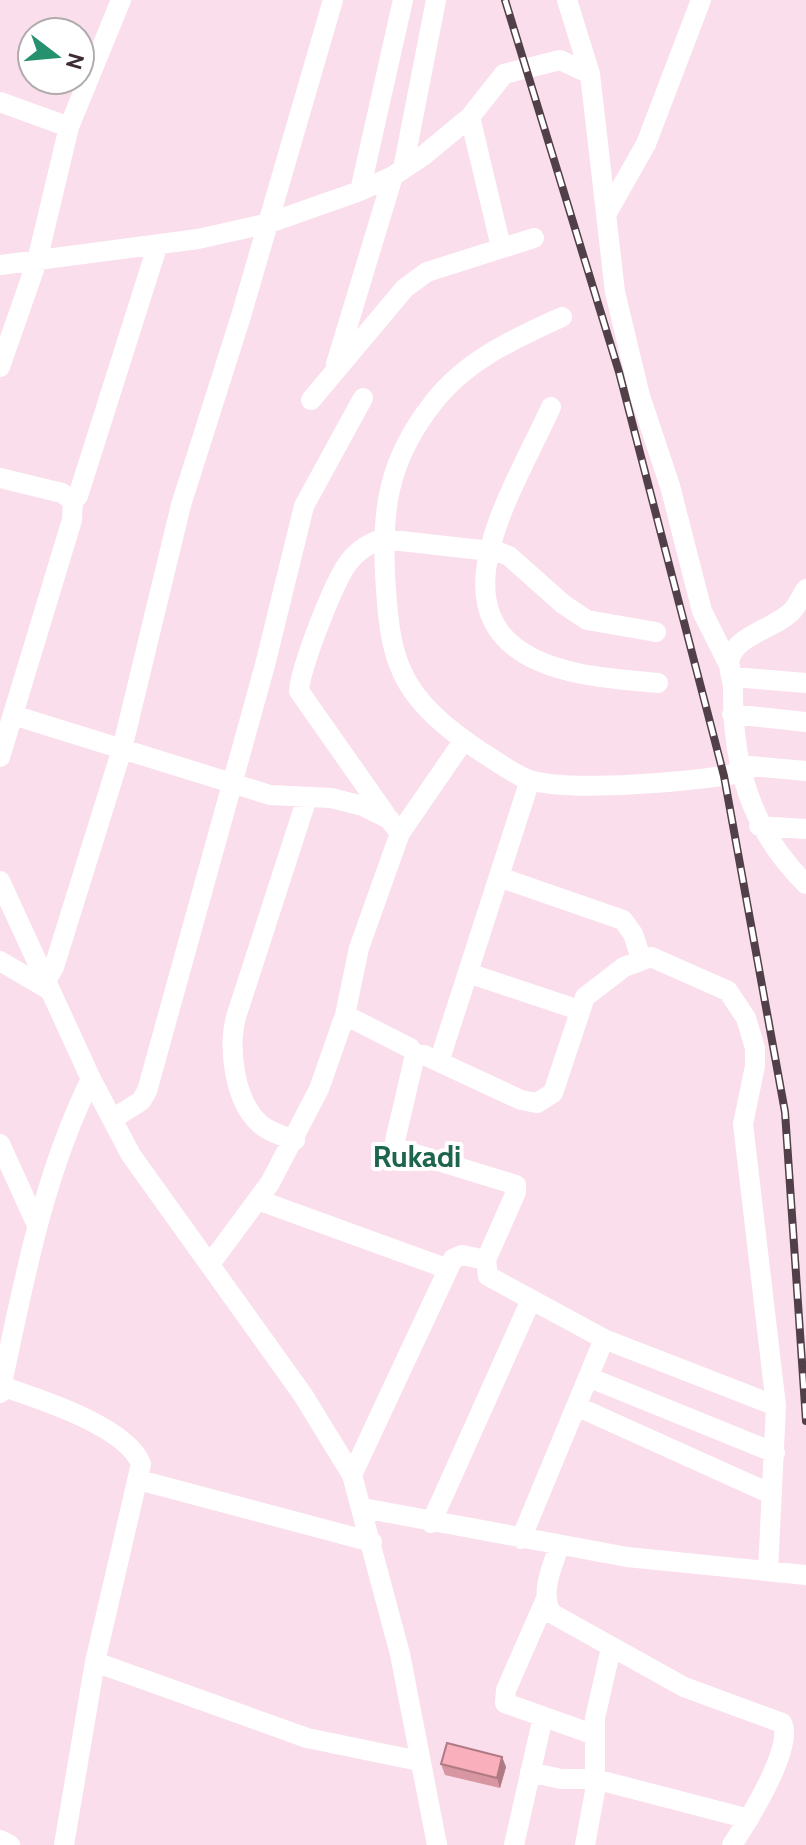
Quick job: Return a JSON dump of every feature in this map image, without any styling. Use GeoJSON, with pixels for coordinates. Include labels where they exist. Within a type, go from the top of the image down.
{"type":"FeatureCollection","features":[{"type":"Feature","properties":{"kind":"street"},"geometry":{"type":"LineString","coordinates":[[0,367],[37,261],[69,127],[121,0]]}},
{"type":"Feature","properties":{"kind":"street"},"geometry":{"type":"LineString","coordinates":[[48,986],[122,749],[181,505],[269,223],[333,0]]}},
{"type":"Feature","properties":{"kind":"street"},"geometry":{"type":"LineString","coordinates":[[360,191],[403,0]]}},
{"type":"Feature","properties":{"kind":"street"},"geometry":{"type":"LineString","coordinates":[[333,374],[398,173],[436,0]]}},
{"type":"Feature","properties":{"kind":"street"},"geometry":{"type":"LineString","coordinates":[[567,0],[590,74],[615,292],[640,396],[670,486],[702,611],[731,672]]}},
{"type":"Feature","properties":{"kind":"street"},"geometry":{"type":"LineString","coordinates":[[608,211],[646,144],[701,0]]}},
{"type":"Feature","properties":{"kind":"street"},"geometry":{"type":"LineString","coordinates":[[560,60],[577,26]]}},
{"type":"Feature","properties":{"kind":"street"},"geometry":{"type":"LineString","coordinates":[[0,265],[157,247],[269,223],[360,191],[398,173],[470,117],[504,74],[560,60],[590,74]]}},
{"type":"Feature","properties":{"kind":"street"},"geometry":{"type":"LineString","coordinates":[[0,102],[69,127]]}},
{"type":"Feature","properties":{"kind":"street"},"geometry":{"type":"LineString","coordinates":[[470,117],[501,247]]}},
{"type":"Feature","properties":{"kind":"street"},"geometry":{"type":"LineString","coordinates":[[311,400],[405,288],[427,272],[534,238]]}},
{"type":"Feature","properties":{"kind":"street"},"geometry":{"type":"LineString","coordinates":[[0,757],[72,520],[73,501],[78,496],[157,247]]}},
{"type":"Feature","properties":{"kind":"street"},"geometry":{"type":"LineString","coordinates":[[562,317],[471,364],[434,401],[406,442],[393,472],[385,503],[383,539],[389,627],[400,669],[421,701],[464,740],[530,780],[556,784],[621,783],[740,769],[806,771]]}},
{"type":"Feature","properties":{"kind":"street"},"geometry":{"type":"LineString","coordinates":[[114,1118],[141,1101],[150,1083],[304,506],[363,398]]}},
{"type":"Feature","properties":{"kind":"street"},"geometry":{"type":"LineString","coordinates":[[551,407],[487,550],[483,595],[489,618],[501,636],[521,653],[574,673],[658,683]]}},
{"type":"Feature","properties":{"kind":"street"},"geometry":{"type":"LineString","coordinates":[[0,478],[62,493],[73,501]]}},
{"type":"Feature","properties":{"kind":"street"},"geometry":{"type":"LineString","coordinates":[[394,826],[299,691],[305,666],[346,566],[370,542],[383,539],[487,550],[509,556],[563,604],[587,620],[656,632]]}},
{"type":"Feature","properties":{"kind":"street"},"geometry":{"type":"LineString","coordinates":[[806,589],[799,610],[740,645],[730,658],[732,714],[748,801],[759,826],[788,866],[806,884]]}},
{"type":"Feature","properties":{"kind":"street"},"geometry":{"type":"LineString","coordinates":[[731,672],[806,683]]}},
{"type":"Feature","properties":{"kind":"street"},"geometry":{"type":"LineString","coordinates":[[732,714],[806,722]]}},
{"type":"Feature","properties":{"kind":"street"},"geometry":{"type":"LineString","coordinates":[[13,715],[270,795],[331,798],[363,806],[394,826]]}},
{"type":"Feature","properties":{"kind":"street"},"geometry":{"type":"LineString","coordinates":[[210,1264],[258,1200],[295,1140],[319,1089],[345,1015],[359,948],[394,826],[464,740]]}},
{"type":"Feature","properties":{"kind":"street"},"geometry":{"type":"LineString","coordinates":[[439,1062],[530,780]]}},
{"type":"Feature","properties":{"kind":"street"},"geometry":{"type":"LineString","coordinates":[[295,1140],[256,1121],[233,1068],[231,1050],[236,1017],[307,798]]}},
{"type":"Feature","properties":{"kind":"street"},"geometry":{"type":"LineString","coordinates":[[759,826],[806,829]]}},
{"type":"Feature","properties":{"kind":"street"},"geometry":{"type":"LineString","coordinates":[[499,877],[623,920],[633,934],[641,958]]}},
{"type":"Feature","properties":{"kind":"street"},"geometry":{"type":"LineString","coordinates":[[0,881],[91,1079],[131,1155],[303,1395],[352,1475],[400,1654],[437,1845]]}},
{"type":"Feature","properties":{"kind":"street"},"geometry":{"type":"LineString","coordinates":[[345,1015],[410,1048],[415,1055],[439,1062],[521,1100],[544,1101],[553,1093],[579,1010],[589,992],[641,958],[659,959],[728,991],[751,1031],[755,1066],[744,1135],[776,1406],[768,1571]]}},
{"type":"Feature","properties":{"kind":"street"},"geometry":{"type":"LineString","coordinates":[[0,961],[48,986]]}},
{"type":"Feature","properties":{"kind":"street"},"geometry":{"type":"LineString","coordinates":[[468,973],[579,1010]]}},
{"type":"Feature","properties":{"kind":"street"},"geometry":{"type":"LineString","coordinates":[[415,1055],[396,1148],[516,1185],[516,1192],[486,1260],[488,1276],[604,1339],[776,1406]]}},
{"type":"Feature","properties":{"kind":"street"},"geometry":{"type":"LineString","coordinates":[[64,1845],[95,1662],[141,1464],[136,1451],[116,1437],[43,1401],[1,1390],[8,1312],[73,1114],[91,1079]]}},
{"type":"Feature","properties":{"kind":"street"},"geometry":{"type":"LineString","coordinates":[[0,1144],[36,1223]]}},
{"type":"Feature","properties":{"kind":"street"},"geometry":{"type":"LineString","coordinates":[[258,1200],[448,1269]]}},
{"type":"Feature","properties":{"kind":"street"},"geometry":{"type":"LineString","coordinates":[[352,1475],[448,1269],[457,1256],[486,1260]]}},
{"type":"Feature","properties":{"kind":"street"},"geometry":{"type":"LineString","coordinates":[[431,1523],[531,1300]]}},
{"type":"Feature","properties":{"kind":"street"},"geometry":{"type":"LineString","coordinates":[[521,1539],[604,1339]]}},
{"type":"Feature","properties":{"kind":"street"},"geometry":{"type":"LineString","coordinates":[[588,1377],[775,1453]]}},
{"type":"Feature","properties":{"kind":"street"},"geometry":{"type":"LineString","coordinates":[[576,1406],[771,1494]]}},
{"type":"Feature","properties":{"kind":"street"},"geometry":{"type":"LineString","coordinates":[[139,1480],[372,1542]]}},
{"type":"Feature","properties":{"kind":"street"},"geometry":{"type":"LineString","coordinates":[[363,1508],[559,1546],[806,1575]]}},
{"type":"Feature","properties":{"kind":"street"},"geometry":{"type":"LineString","coordinates":[[559,1546],[545,1601],[504,1698],[510,1706],[595,1735]]}},
{"type":"Feature","properties":{"kind":"street"},"geometry":{"type":"LineString","coordinates":[[545,1601],[558,1619],[684,1687],[782,1723],[786,1736],[749,1819],[732,1845]]}},
{"type":"Feature","properties":{"kind":"street"},"geometry":{"type":"LineString","coordinates":[[585,1845],[595,1779],[597,1706],[611,1648]]}},
{"type":"Feature","properties":{"kind":"street"},"geometry":{"type":"LineString","coordinates":[[95,1662],[307,1738],[419,1761]]}},
{"type":"Feature","properties":{"kind":"street"},"geometry":{"type":"LineString","coordinates":[[514,1845],[543,1717]]}},
{"type":"Feature","properties":{"kind":"street"},"geometry":{"type":"LineString","coordinates":[[530,1772],[561,1779],[595,1779],[749,1819]]}},
{"type":"Feature","properties":{"kind":"street"},"geometry":{"type":"LineString","coordinates":[[0,1840],[10,1845]]}},
{"type":"Feature","properties":{"kind":"building"},"geometry":{"type":"Polygon","coordinates":[[[447,1743],[502,1757],[497,1778],[441,1764],[447,1743]]]}},
{"type":"Feature","properties":{"kind":"railway"},"geometry":{"type":"LineString","coordinates":[[505,0],[619,372],[724,776],[785,1112],[806,1421]]}},
{"type":"Feature","properties":{"kind":"district","name":"Rukadi"},"geometry":{"type":"Point","coordinates":[417,1156]}}]}
